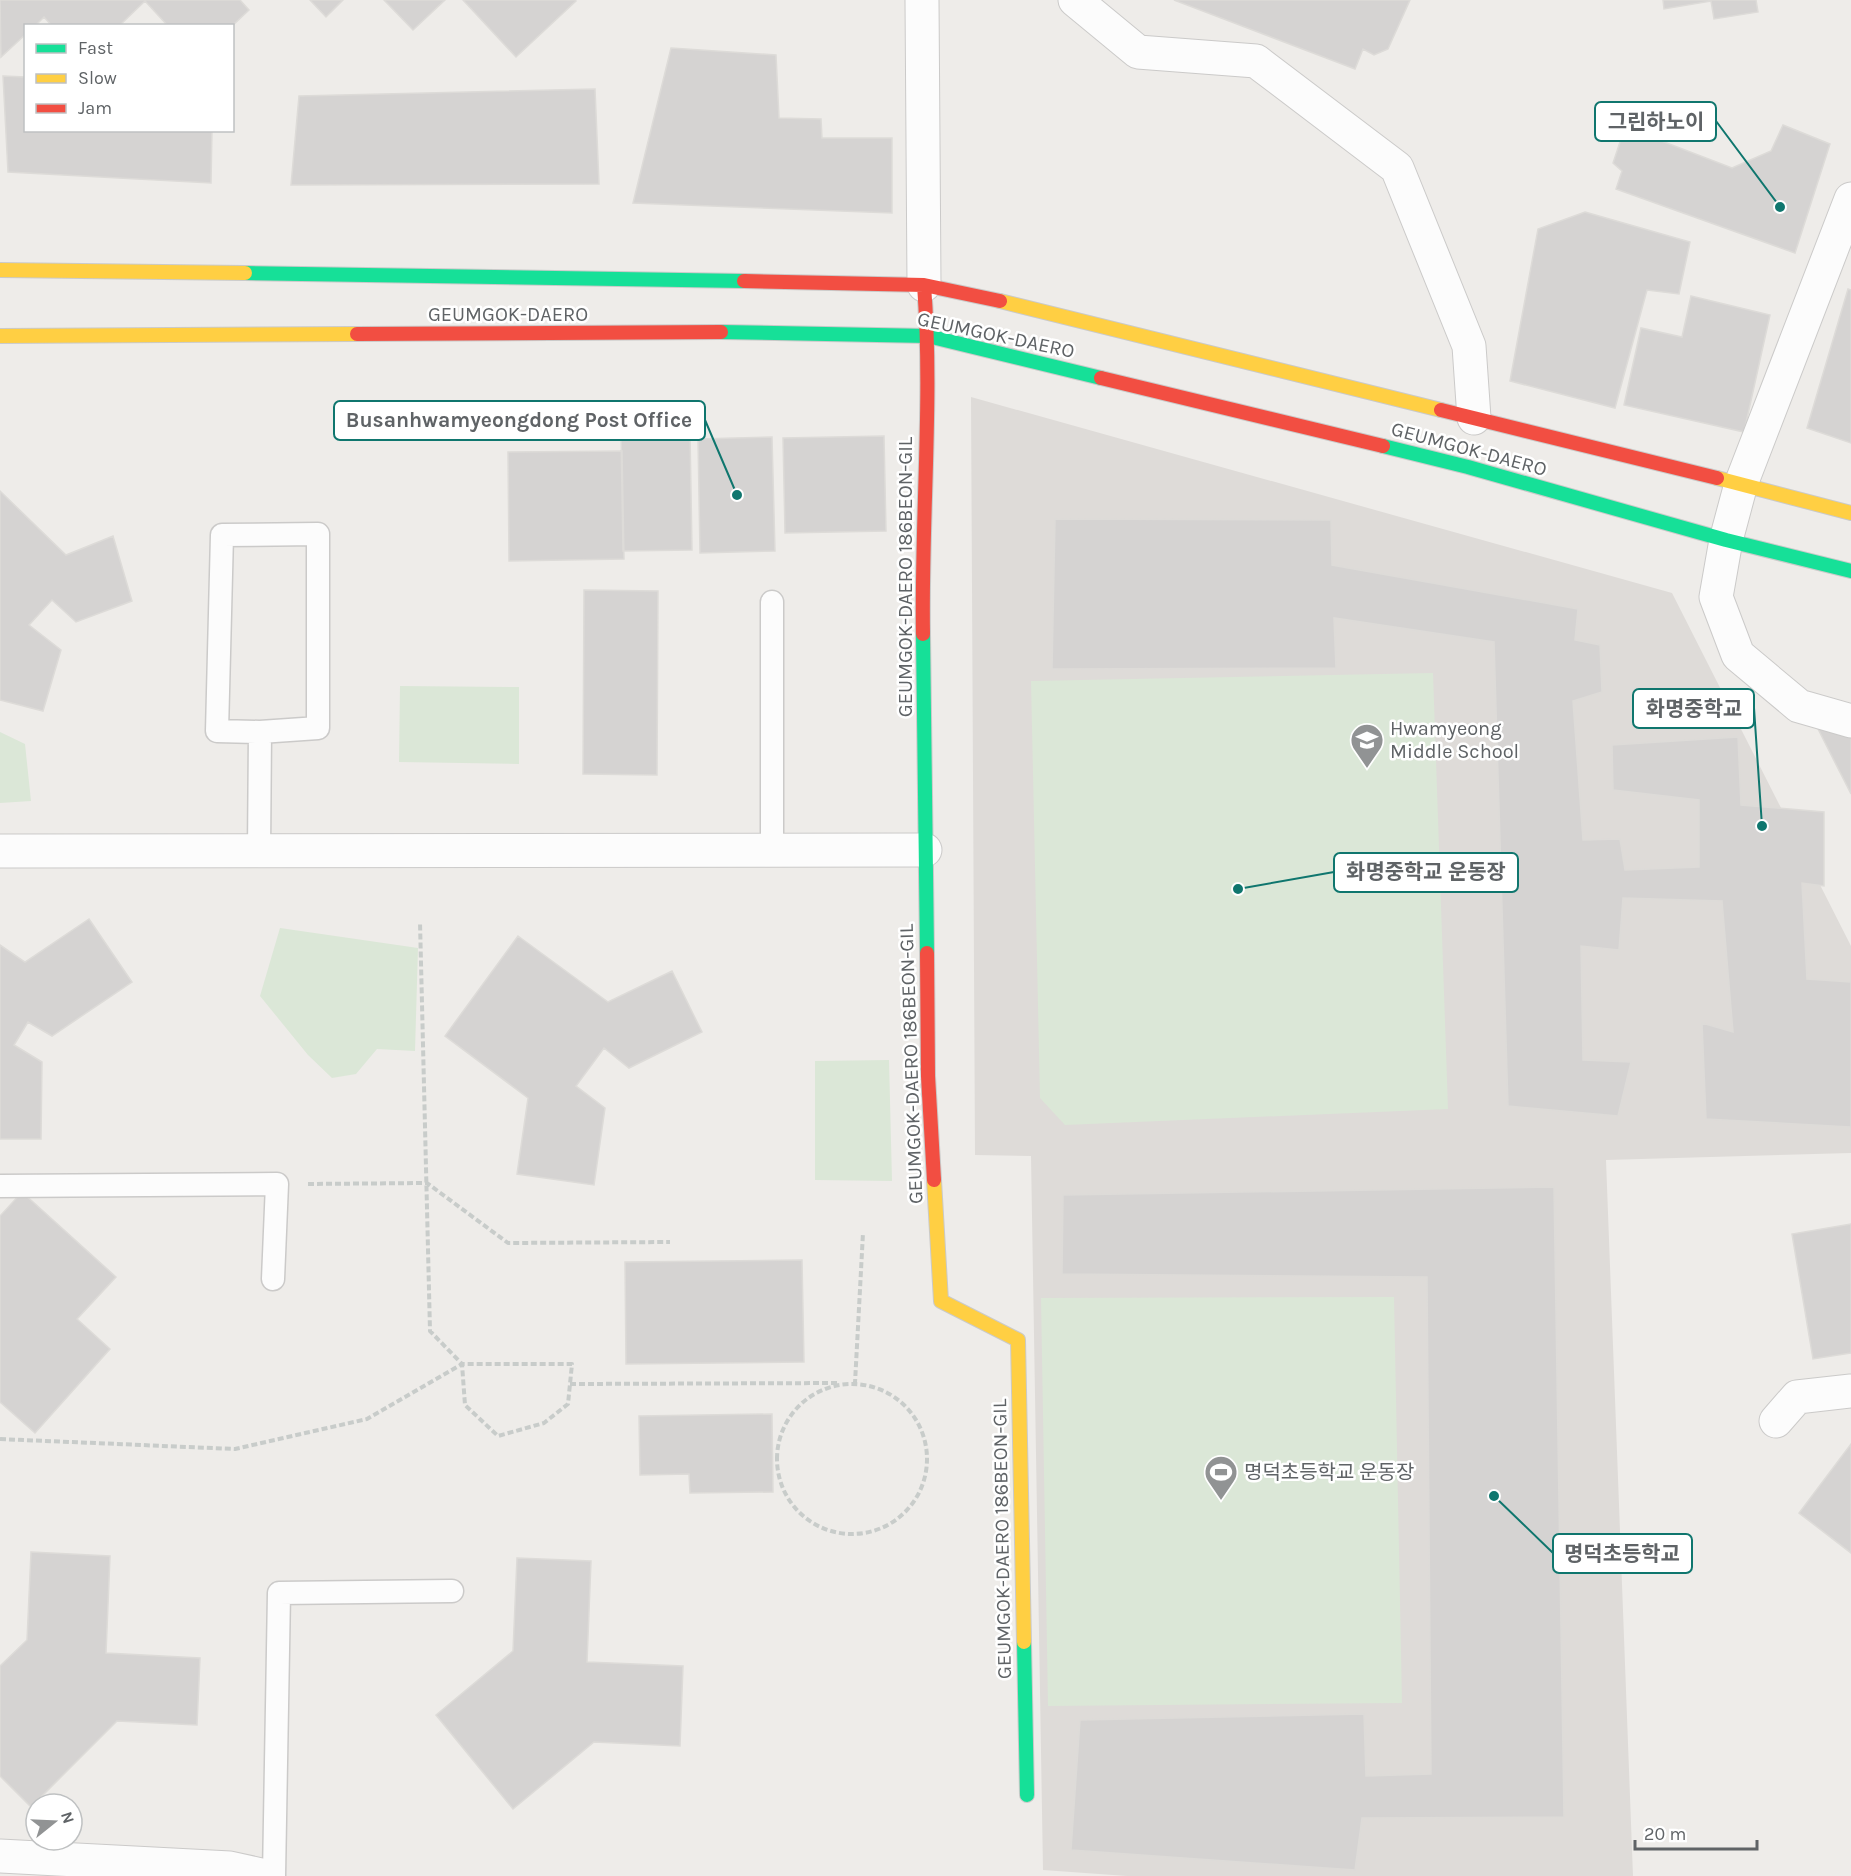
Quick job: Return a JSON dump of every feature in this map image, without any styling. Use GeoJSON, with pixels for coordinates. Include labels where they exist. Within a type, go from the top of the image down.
{"type":"FeatureCollection","features":[{"type":"Feature","properties":{"kind":"main road","name":"GEUMGOK-DAERO"},"geometry":{"type":"LineString","coordinates":[[0,270],[924,285],[1031,308],[1851,513]]}},
{"type":"Feature","properties":{"kind":"main road","name":"GEUMGOK-DAERO 186BEON-GIL"},"geometry":{"type":"LineString","coordinates":[[924,285],[928,336],[922,579],[927,1076],[941,1301],[1018,1340],[1027,1795]]}},
{"type":"Feature","properties":{"kind":"main road","name":"GEUMGOK-DAERO"},"geometry":{"type":"LineString","coordinates":[[0,336],[779,332],[928,336],[1468,467],[1726,540],[1851,571]]}},
{"type":"Feature","properties":{"kind":"street"},"geometry":{"type":"LineString","coordinates":[[922,0],[924,285]]}},
{"type":"Feature","properties":{"kind":"street"},"geometry":{"type":"LineString","coordinates":[[1075,0],[1138,52],[1256,61],[1398,168],[1469,346],[1474,418]]}},
{"type":"Feature","properties":{"kind":"street"},"geometry":{"type":"LineString","coordinates":[[1851,199],[1741,484],[1726,540],[1716,597],[1738,655],[1799,706],[1851,721]]}},
{"type":"Feature","properties":{"kind":"street"},"geometry":{"type":"LineString","coordinates":[[0,851],[925,850]]}},
{"type":"Feature","properties":{"kind":"street"},"geometry":{"type":"LineString","coordinates":[[1776,1420],[1797,1397],[1851,1391]]}},
{"type":"Feature","properties":{"kind":"street"},"geometry":{"type":"LineString","coordinates":[[0,1856],[230,1869],[266,1876]]}},
{"type":"Feature","properties":{"kind":"lane"},"geometry":{"type":"LineString","coordinates":[[318,534],[318,728],[260,732],[217,731],[222,535],[318,534]]}},
{"type":"Feature","properties":{"kind":"lane"},"geometry":{"type":"LineString","coordinates":[[771,602],[772,850]]}},
{"type":"Feature","properties":{"kind":"lane"},"geometry":{"type":"LineString","coordinates":[[259,850],[260,732]]}},
{"type":"Feature","properties":{"kind":"lane"},"geometry":{"type":"LineString","coordinates":[[0,1186],[277,1184],[273,1279]]}},
{"type":"Feature","properties":{"kind":"lane"},"geometry":{"type":"LineString","coordinates":[[274,1876],[279,1593],[452,1592]]}},
{"type":"Feature","properties":{"kind":"path"},"geometry":{"type":"LineString","coordinates":[[0,1439],[235,1449],[367,1419],[462,1364],[572,1364],[568,1404],[544,1423],[498,1436],[465,1405],[462,1364],[430,1331],[420,922]]}},
{"type":"Feature","properties":{"kind":"path"},"geometry":{"type":"LineString","coordinates":[[277,1184],[427,1183],[508,1243],[670,1242]]}},
{"type":"Feature","properties":{"kind":"path"},"geometry":{"type":"LineString","coordinates":[[855,1383],[863,1233]]}},
{"type":"Feature","properties":{"kind":"path"},"geometry":{"type":"LineString","coordinates":[[570,1384],[855,1383],[879,1388],[900,1401],[916,1420],[926,1443],[927,1468],[920,1492],[906,1513],[885,1527],[862,1534],[837,1533],[813,1524],[794,1508],[781,1487],[776,1462],[779,1437],[790,1415],[801,1403],[807,1397],[830,1386],[855,1383]]}},
{"type":"Feature","properties":{"kind":"shaded area"},"geometry":{"type":"Polygon","coordinates":[[[971,397],[1672,593],[1851,946],[1851,1153],[1606,1160],[1633,1876],[1127,1876],[1043,1870],[1031,1156],[975,1155],[971,397]]]}},
{"type":"Feature","properties":{"kind":"green space"},"geometry":{"type":"Polygon","coordinates":[[[1433,673],[1448,1109],[1065,1125],[1040,1098],[1031,681],[1433,673]]]}},
{"type":"Feature","properties":{"kind":"green space"},"geometry":{"type":"Polygon","coordinates":[[[400,686],[519,687],[519,764],[399,762],[400,686]]]}},
{"type":"Feature","properties":{"kind":"green space"},"geometry":{"type":"Polygon","coordinates":[[[0,732],[25,744],[31,801],[0,803],[0,732]]]}},
{"type":"Feature","properties":{"kind":"green space"},"geometry":{"type":"Polygon","coordinates":[[[280,928],[418,948],[415,1051],[377,1049],[356,1074],[332,1078],[308,1055],[260,996],[280,928]]]}},
{"type":"Feature","properties":{"kind":"green space"},"geometry":{"type":"Polygon","coordinates":[[[889,1060],[892,1181],[815,1180],[815,1061],[889,1060]]]}},
{"type":"Feature","properties":{"kind":"green space","name":"명덕초등학교 운동장"},"geometry":{"type":"Polygon","coordinates":[[[1394,1297],[1402,1703],[1048,1706],[1041,1298],[1394,1297]]]}},
{"type":"Feature","properties":{"kind":"building"},"geometry":{"type":"Polygon","coordinates":[[[0,0],[240,0],[249,10],[234,24],[166,24],[145,1],[121,24],[50,24],[44,17],[37,24],[24,24],[24,36],[1,57],[0,0]]]}},
{"type":"Feature","properties":{"kind":"building"},"geometry":{"type":"Polygon","coordinates":[[[310,0],[343,0],[326,17],[310,0]]]}},
{"type":"Feature","properties":{"kind":"building"},"geometry":{"type":"Polygon","coordinates":[[[384,0],[445,0],[413,30],[384,0]]]}},
{"type":"Feature","properties":{"kind":"building"},"geometry":{"type":"Polygon","coordinates":[[[463,0],[575,0],[576,1],[516,57],[463,0]]]}},
{"type":"Feature","properties":{"kind":"building"},"geometry":{"type":"Polygon","coordinates":[[[1174,0],[1410,0],[1388,49],[1374,55],[1363,49],[1355,69],[1174,0]]]}},
{"type":"Feature","properties":{"kind":"building"},"geometry":{"type":"Polygon","coordinates":[[[1663,0],[1756,0],[1758,12],[1714,19],[1711,1],[1664,9],[1663,0]]]}},
{"type":"Feature","properties":{"kind":"building"},"geometry":{"type":"Polygon","coordinates":[[[671,48],[776,55],[779,118],[821,119],[822,138],[892,138],[892,213],[633,203],[671,48]]]}},
{"type":"Feature","properties":{"kind":"building"},"geometry":{"type":"Polygon","coordinates":[[[3,76],[24,77],[24,132],[212,132],[211,183],[8,172],[3,76]]]}},
{"type":"Feature","properties":{"kind":"building"},"geometry":{"type":"Polygon","coordinates":[[[595,89],[599,184],[291,185],[299,96],[595,89]]]}},
{"type":"Feature","properties":{"kind":"building"},"geometry":{"type":"Polygon","coordinates":[[[1783,125],[1830,144],[1795,253],[1616,189],[1622,171],[1613,163],[1625,127],[1732,168],[1771,151],[1783,125]]]}},
{"type":"Feature","properties":{"kind":"building"},"geometry":{"type":"Polygon","coordinates":[[[1585,212],[1690,242],[1679,294],[1647,290],[1615,408],[1510,381],[1538,229],[1585,212]]]}},
{"type":"Feature","properties":{"kind":"building"},"geometry":{"type":"Polygon","coordinates":[[[1848,289],[1851,290],[1851,443],[1807,428],[1848,289]]]}},
{"type":"Feature","properties":{"kind":"building"},"geometry":{"type":"Polygon","coordinates":[[[1691,296],[1770,315],[1744,432],[1624,405],[1641,328],[1682,337],[1691,296]]]}},
{"type":"Feature","properties":{"kind":"building"},"geometry":{"type":"Polygon","coordinates":[[[690,433],[692,550],[623,551],[621,434],[690,433]]]}},
{"type":"Feature","properties":{"kind":"building"},"geometry":{"type":"Polygon","coordinates":[[[884,436],[886,531],[785,533],[783,438],[884,436]]]}},
{"type":"Feature","properties":{"kind":"building"},"geometry":{"type":"Polygon","coordinates":[[[772,437],[775,551],[700,553],[698,439],[772,437]]]}},
{"type":"Feature","properties":{"kind":"building"},"geometry":{"type":"Polygon","coordinates":[[[622,451],[624,559],[509,561],[508,452],[622,451]]]}},
{"type":"Feature","properties":{"kind":"building"},"geometry":{"type":"Polygon","coordinates":[[[0,491],[66,555],[113,536],[132,601],[76,622],[52,600],[29,625],[61,650],[43,711],[0,700],[0,491]]]}},
{"type":"Feature","properties":{"kind":"building"},"geometry":{"type":"Polygon","coordinates":[[[1055,519],[1331,520],[1332,565],[1578,609],[1575,640],[1600,645],[1602,692],[1573,701],[1583,840],[1620,839],[1625,870],[1699,867],[1699,800],[1613,790],[1612,745],[1738,737],[1741,805],[1824,812],[1824,886],[1802,883],[1807,979],[1851,982],[1851,1127],[1706,1119],[1702,1023],[1733,1032],[1722,901],[1623,898],[1619,950],[1581,946],[1583,1060],[1631,1062],[1618,1116],[1508,1106],[1494,642],[1334,618],[1336,668],[1052,669],[1055,519]]]}},
{"type":"Feature","properties":{"kind":"building"},"geometry":{"type":"Polygon","coordinates":[[[584,590],[658,591],[657,775],[583,774],[584,590]]]}},
{"type":"Feature","properties":{"kind":"building"},"geometry":{"type":"Polygon","coordinates":[[[1817,727],[1851,736],[1851,794],[1817,727]]]}},
{"type":"Feature","properties":{"kind":"building"},"geometry":{"type":"Polygon","coordinates":[[[89,919],[132,982],[52,1036],[28,1022],[14,1045],[42,1062],[41,1139],[0,1139],[0,945],[25,962],[89,919]]]}},
{"type":"Feature","properties":{"kind":"building"},"geometry":{"type":"Polygon","coordinates":[[[518,936],[608,1002],[672,971],[702,1032],[629,1068],[604,1048],[576,1086],[605,1108],[594,1185],[517,1174],[528,1098],[445,1036],[518,936]]]}},
{"type":"Feature","properties":{"kind":"building"},"geometry":{"type":"Polygon","coordinates":[[[1554,1187],[1564,1817],[1362,1818],[1355,1870],[1071,1850],[1080,1720],[1364,1714],[1366,1776],[1431,1774],[1427,1277],[1062,1274],[1063,1195],[1554,1187]]]}},
{"type":"Feature","properties":{"kind":"building"},"geometry":{"type":"Polygon","coordinates":[[[22,1192],[116,1277],[77,1319],[110,1349],[35,1433],[0,1402],[0,1216],[22,1192]]]}},
{"type":"Feature","properties":{"kind":"building"},"geometry":{"type":"Polygon","coordinates":[[[1851,1224],[1851,1353],[1813,1359],[1792,1234],[1851,1224]]]}},
{"type":"Feature","properties":{"kind":"building"},"geometry":{"type":"Polygon","coordinates":[[[802,1260],[804,1362],[626,1364],[625,1262],[802,1260]]]}},
{"type":"Feature","properties":{"kind":"building"},"geometry":{"type":"Polygon","coordinates":[[[772,1414],[773,1492],[690,1493],[689,1474],[640,1475],[639,1416],[772,1414]]]}},
{"type":"Feature","properties":{"kind":"building"},"geometry":{"type":"Polygon","coordinates":[[[1851,1444],[1851,1553],[1799,1513],[1851,1444]]]}},
{"type":"Feature","properties":{"kind":"building"},"geometry":{"type":"Polygon","coordinates":[[[31,1552],[110,1556],[106,1653],[200,1658],[197,1725],[117,1721],[46,1792],[24,1792],[24,1800],[0,1776],[0,1666],[27,1640],[31,1552]]]}},
{"type":"Feature","properties":{"kind":"building"},"geometry":{"type":"Polygon","coordinates":[[[517,1558],[591,1561],[587,1662],[683,1666],[680,1746],[594,1742],[513,1809],[436,1715],[513,1651],[517,1558]]]}},
{"type":"Feature","properties":{"kind":"traffic: fast"},"geometry":{"type":"LineString","coordinates":[[245,273],[744,281]]}},
{"type":"Feature","properties":{"kind":"traffic: fast"},"geometry":{"type":"LineString","coordinates":[[721,332],[928,336],[1101,378]]}},
{"type":"Feature","properties":{"kind":"traffic: fast"},"geometry":{"type":"LineString","coordinates":[[1383,446],[1468,467],[1726,540],[1851,571]]}},
{"type":"Feature","properties":{"kind":"traffic: fast"},"geometry":{"type":"LineString","coordinates":[[923,634],[927,953]]}},
{"type":"Feature","properties":{"kind":"traffic: fast"},"geometry":{"type":"LineString","coordinates":[[1024,1642],[1027,1795]]}},
{"type":"Feature","properties":{"kind":"traffic: slow"},"geometry":{"type":"LineString","coordinates":[[0,270],[245,273]]}},
{"type":"Feature","properties":{"kind":"traffic: slow"},"geometry":{"type":"LineString","coordinates":[[1000,301],[1441,410]]}},
{"type":"Feature","properties":{"kind":"traffic: slow"},"geometry":{"type":"LineString","coordinates":[[0,336],[357,334]]}},
{"type":"Feature","properties":{"kind":"traffic: slow"},"geometry":{"type":"LineString","coordinates":[[1717,478],[1851,513]]}},
{"type":"Feature","properties":{"kind":"traffic: slow"},"geometry":{"type":"LineString","coordinates":[[934,1180],[941,1301],[1018,1340],[1024,1642]]}},
{"type":"Feature","properties":{"kind":"traffic: jam"},"geometry":{"type":"LineString","coordinates":[[744,281],[924,285],[1000,301]]}},
{"type":"Feature","properties":{"kind":"traffic: jam"},"geometry":{"type":"LineString","coordinates":[[923,634],[927,416],[924,285]]}},
{"type":"Feature","properties":{"kind":"traffic: jam"},"geometry":{"type":"LineString","coordinates":[[357,334],[721,332]]}},
{"type":"Feature","properties":{"kind":"traffic: jam"},"geometry":{"type":"LineString","coordinates":[[1101,378],[1383,446]]}},
{"type":"Feature","properties":{"kind":"traffic: jam"},"geometry":{"type":"LineString","coordinates":[[1441,410],[1717,478]]}},
{"type":"Feature","properties":{"kind":"traffic: jam"},"geometry":{"type":"LineString","coordinates":[[927,953],[928,1076],[934,1180]]}},
{"type":"Feature","properties":{"kind":"place","name":"그린하노이"},"geometry":{"type":"Point","coordinates":[1780,207]}},
{"type":"Feature","properties":{"kind":"place","name":"Busanhwamyeongdong Post Office"},"geometry":{"type":"Point","coordinates":[737,495]}},
{"type":"Feature","properties":{"kind":"place","name":"Hwamyeong Middle School"},"geometry":{"type":"Point","coordinates":[1367,769]}},
{"type":"Feature","properties":{"kind":"place","name":"화명중학교"},"geometry":{"type":"Point","coordinates":[1762,826]}},
{"type":"Feature","properties":{"kind":"place","name":"화명중학교 운동장"},"geometry":{"type":"Point","coordinates":[1238,889]}},
{"type":"Feature","properties":{"kind":"place","name":"명덕초등학교"},"geometry":{"type":"Point","coordinates":[1494,1496]}},
{"type":"Feature","properties":{"kind":"place","name":"명덕초등학교 운동장"},"geometry":{"type":"Point","coordinates":[1221,1501]}}]}
